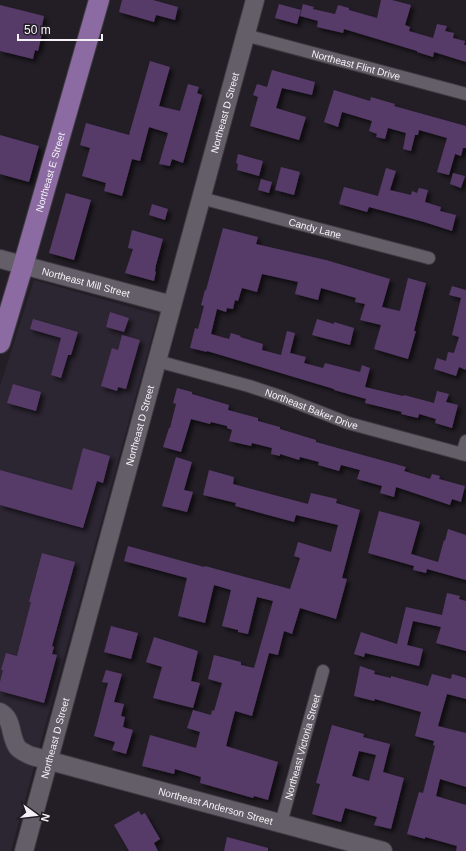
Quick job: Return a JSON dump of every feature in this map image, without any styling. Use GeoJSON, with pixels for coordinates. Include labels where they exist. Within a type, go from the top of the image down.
{"type":"FeatureCollection","features":[{"type":"Feature","properties":{"kind":"main road","name":"Northeast E Street"},"geometry":{"type":"LineString","coordinates":[[0,343],[24,266],[99,0]]}},
{"type":"Feature","properties":{"kind":"street","name":"Northeast D Street"},"geometry":{"type":"LineString","coordinates":[[24,851],[255,0]]}},
{"type":"Feature","properties":{"kind":"street","name":"Northeast Flint Drive"},"geometry":{"type":"LineString","coordinates":[[245,35],[466,94]]}},
{"type":"Feature","properties":{"kind":"street","name":"Candy Lane"},"geometry":{"type":"LineString","coordinates":[[202,198],[429,258]]}},
{"type":"Feature","properties":{"kind":"street","name":"Northeast Mill Street"},"geometry":{"type":"LineString","coordinates":[[0,259],[172,305]]}},
{"type":"Feature","properties":{"kind":"street","name":"Northeast Baker Drive"},"geometry":{"type":"LineString","coordinates":[[157,361],[256,388],[348,423],[464,454]]}},
{"type":"Feature","properties":{"kind":"street"},"geometry":{"type":"LineString","coordinates":[[464,454],[466,440]]}},
{"type":"Feature","properties":{"kind":"street","name":"Northeast Victoria Street"},"geometry":{"type":"LineString","coordinates":[[281,823],[323,671]]}},
{"type":"Feature","properties":{"kind":"street","name":"Northeast Anderson Street"},"geometry":{"type":"LineString","coordinates":[[0,712],[9,720],[14,740],[18,748],[32,756],[383,851]]}},
{"type":"Feature","properties":{"kind":"shaded area"},"geometry":{"type":"Polygon","coordinates":[[[34,280],[158,315],[11,851],[0,851],[0,386],[34,280]]]}},
{"type":"Feature","properties":{"kind":"building"},"geometry":{"type":"Polygon","coordinates":[[[122,0],[153,0],[178,7],[175,20],[156,15],[154,22],[119,12],[122,0]]]}},
{"type":"Feature","properties":{"kind":"building"},"geometry":{"type":"Polygon","coordinates":[[[381,0],[392,0],[411,5],[405,25],[410,27],[409,31],[433,38],[437,24],[447,26],[445,31],[454,33],[453,38],[465,41],[466,62],[434,52],[433,57],[344,29],[343,33],[317,27],[318,21],[300,16],[303,4],[314,7],[313,9],[335,14],[338,5],[349,8],[349,10],[377,18],[381,0]]]}},
{"type":"Feature","properties":{"kind":"building"},"geometry":{"type":"Polygon","coordinates":[[[279,4],[301,10],[297,24],[275,18],[279,4]]]}},
{"type":"Feature","properties":{"kind":"building"},"geometry":{"type":"Polygon","coordinates":[[[0,5],[44,16],[42,26],[44,26],[38,51],[35,50],[33,59],[0,51],[0,5]]]}},
{"type":"Feature","properties":{"kind":"building"},"geometry":{"type":"Polygon","coordinates":[[[150,61],[170,67],[159,106],[180,111],[188,84],[199,87],[197,93],[202,95],[183,163],[172,159],[170,166],[159,164],[168,133],[149,127],[140,161],[132,159],[122,196],[104,191],[106,183],[82,176],[90,148],[80,145],[86,123],[129,135],[150,61]]]}},
{"type":"Feature","properties":{"kind":"building"},"geometry":{"type":"Polygon","coordinates":[[[272,70],[315,82],[312,95],[282,88],[276,108],[306,117],[299,140],[250,126],[258,97],[253,95],[257,84],[267,87],[272,70]]]}},
{"type":"Feature","properties":{"kind":"building"},"geometry":{"type":"Polygon","coordinates":[[[334,90],[370,101],[371,97],[395,104],[394,106],[466,126],[466,148],[463,148],[461,156],[455,154],[449,175],[437,172],[447,138],[419,130],[418,135],[415,135],[411,151],[403,149],[406,133],[388,128],[385,139],[376,137],[377,134],[369,131],[372,121],[342,112],[338,127],[324,122],[334,90]]]}},
{"type":"Feature","properties":{"kind":"building"},"geometry":{"type":"Polygon","coordinates":[[[0,135],[39,146],[29,182],[0,174],[0,135]]]}},
{"type":"Feature","properties":{"kind":"building"},"geometry":{"type":"Polygon","coordinates":[[[238,154],[263,161],[259,176],[237,170],[238,164],[236,163],[238,154]]]}},
{"type":"Feature","properties":{"kind":"building"},"geometry":{"type":"Polygon","coordinates":[[[281,167],[300,172],[294,195],[275,190],[281,167]]]}},
{"type":"Feature","properties":{"kind":"building"},"geometry":{"type":"Polygon","coordinates":[[[386,168],[396,171],[390,190],[411,195],[412,191],[417,193],[419,188],[428,190],[425,202],[441,207],[440,211],[456,215],[452,231],[369,207],[367,212],[339,204],[344,187],[378,196],[386,168]]]}},
{"type":"Feature","properties":{"kind":"building"},"geometry":{"type":"Polygon","coordinates":[[[453,173],[465,176],[461,188],[450,184],[453,173]]]}},
{"type":"Feature","properties":{"kind":"building"},"geometry":{"type":"Polygon","coordinates":[[[261,179],[272,182],[269,193],[258,190],[261,179]]]}},
{"type":"Feature","properties":{"kind":"building"},"geometry":{"type":"Polygon","coordinates":[[[66,193],[91,200],[74,260],[49,253],[66,193]]]}},
{"type":"Feature","properties":{"kind":"building"},"geometry":{"type":"Polygon","coordinates":[[[152,204],[168,209],[165,220],[149,215],[152,204]]]}},
{"type":"Feature","properties":{"kind":"building"},"geometry":{"type":"Polygon","coordinates":[[[223,228],[258,237],[256,244],[326,260],[390,279],[382,307],[400,311],[408,278],[426,283],[414,331],[416,331],[408,359],[374,349],[381,325],[360,320],[365,304],[355,302],[356,298],[321,288],[318,300],[295,294],[298,282],[262,274],[257,292],[242,288],[238,301],[235,300],[233,309],[227,308],[226,312],[217,309],[211,334],[229,339],[231,333],[241,336],[240,337],[263,344],[262,350],[281,355],[287,331],[295,333],[290,353],[306,357],[304,363],[323,368],[325,363],[360,372],[362,365],[370,368],[365,387],[434,403],[437,391],[449,394],[446,402],[458,405],[452,428],[435,423],[436,419],[419,414],[418,418],[401,414],[402,412],[365,403],[366,399],[207,351],[190,348],[195,328],[198,329],[204,306],[201,305],[223,228]]]}},
{"type":"Feature","properties":{"kind":"building"},"geometry":{"type":"Polygon","coordinates":[[[132,230],[163,239],[156,265],[154,281],[125,273],[133,249],[128,248],[132,230]]]}},
{"type":"Feature","properties":{"kind":"building"},"geometry":{"type":"Polygon","coordinates":[[[452,286],[466,290],[466,370],[459,367],[456,376],[434,369],[437,358],[446,361],[448,352],[454,353],[459,337],[452,335],[461,298],[449,295],[452,286]]]}},
{"type":"Feature","properties":{"kind":"building"},"geometry":{"type":"Polygon","coordinates":[[[110,312],[129,318],[124,332],[106,327],[110,312]]]}},
{"type":"Feature","properties":{"kind":"building"},"geometry":{"type":"Polygon","coordinates":[[[33,319],[78,332],[71,355],[68,355],[61,378],[51,375],[61,338],[30,329],[33,319]]]}},
{"type":"Feature","properties":{"kind":"building"},"geometry":{"type":"Polygon","coordinates":[[[317,319],[354,328],[350,345],[312,335],[317,319]]]}},
{"type":"Feature","properties":{"kind":"building"},"geometry":{"type":"Polygon","coordinates":[[[122,335],[140,340],[126,389],[118,387],[117,391],[101,386],[112,348],[118,350],[122,335]]]}},
{"type":"Feature","properties":{"kind":"building"},"geometry":{"type":"Polygon","coordinates":[[[13,384],[41,392],[36,411],[7,403],[13,384]]]}},
{"type":"Feature","properties":{"kind":"building"},"geometry":{"type":"Polygon","coordinates":[[[177,388],[229,405],[228,410],[258,418],[258,421],[316,440],[316,442],[406,467],[404,471],[430,479],[432,474],[440,476],[439,479],[465,486],[461,502],[452,499],[450,505],[396,487],[394,497],[380,493],[382,486],[357,479],[360,470],[341,465],[339,471],[318,465],[319,462],[300,457],[299,460],[280,454],[280,456],[271,454],[272,448],[252,443],[251,446],[229,441],[232,430],[227,428],[227,426],[211,422],[210,424],[191,419],[181,452],[163,447],[170,428],[176,404],[173,403],[177,388]]]}},
{"type":"Feature","properties":{"kind":"building"},"geometry":{"type":"Polygon","coordinates":[[[83,448],[110,456],[103,483],[97,481],[83,528],[0,505],[0,470],[72,490],[83,448]]]}},
{"type":"Feature","properties":{"kind":"building"},"geometry":{"type":"Polygon","coordinates":[[[176,457],[192,462],[184,490],[193,492],[187,512],[162,506],[176,457]]]}},
{"type":"Feature","properties":{"kind":"building"},"geometry":{"type":"Polygon","coordinates":[[[209,470],[234,477],[233,484],[308,504],[311,493],[337,499],[336,503],[360,510],[342,578],[347,579],[336,619],[300,608],[292,634],[284,631],[278,655],[269,653],[252,716],[235,711],[226,746],[278,762],[268,800],[254,796],[253,798],[200,783],[201,777],[175,769],[174,774],[142,766],[150,735],[196,748],[200,732],[187,728],[193,710],[211,715],[212,710],[214,711],[222,683],[208,679],[214,655],[241,662],[241,665],[254,668],[273,601],[257,597],[248,634],[222,626],[231,590],[214,585],[205,623],[178,616],[187,578],[124,561],[128,546],[290,589],[300,558],[294,556],[298,542],[331,552],[338,525],[296,515],[294,522],[235,506],[236,503],[203,495],[209,470]]]}},
{"type":"Feature","properties":{"kind":"building"},"geometry":{"type":"Polygon","coordinates":[[[379,511],[420,522],[411,554],[438,562],[448,529],[466,535],[466,580],[427,569],[426,573],[413,570],[414,566],[368,553],[379,511]]]}},
{"type":"Feature","properties":{"kind":"building"},"geometry":{"type":"Polygon","coordinates":[[[42,553],[75,562],[52,646],[54,647],[52,654],[57,655],[44,703],[0,691],[0,682],[3,670],[1,670],[6,653],[17,656],[42,553]]]}},
{"type":"Feature","properties":{"kind":"building"},"geometry":{"type":"Polygon","coordinates":[[[447,593],[460,596],[459,599],[466,601],[466,651],[436,643],[441,627],[413,621],[407,645],[423,649],[419,666],[365,653],[364,657],[354,654],[361,632],[397,644],[406,607],[442,615],[447,593]]]}},
{"type":"Feature","properties":{"kind":"building"},"geometry":{"type":"Polygon","coordinates":[[[111,626],[138,633],[131,659],[104,652],[111,626]]]}},
{"type":"Feature","properties":{"kind":"building"},"geometry":{"type":"Polygon","coordinates":[[[154,637],[198,651],[191,681],[200,683],[193,708],[153,698],[162,667],[146,662],[154,637]]]}},
{"type":"Feature","properties":{"kind":"building"},"geometry":{"type":"Polygon","coordinates":[[[360,666],[375,671],[374,674],[391,678],[391,676],[428,686],[432,674],[451,679],[452,674],[466,678],[466,699],[447,694],[438,726],[466,733],[466,787],[440,779],[436,796],[466,805],[466,851],[456,851],[457,846],[425,837],[425,839],[407,834],[419,792],[423,793],[435,746],[433,745],[434,741],[415,736],[421,712],[375,699],[374,701],[354,696],[360,666]]]}},
{"type":"Feature","properties":{"kind":"building"},"geometry":{"type":"Polygon","coordinates":[[[106,670],[122,674],[114,702],[124,704],[121,716],[125,717],[123,727],[133,730],[126,754],[112,750],[115,742],[94,736],[108,683],[102,682],[106,670]]]}},
{"type":"Feature","properties":{"kind":"building"},"geometry":{"type":"Polygon","coordinates":[[[332,725],[364,734],[363,737],[390,744],[383,772],[404,778],[391,829],[374,825],[377,817],[345,808],[341,822],[312,814],[320,784],[316,783],[332,725]],[[359,751],[352,776],[369,781],[376,755],[359,751]]]}},
{"type":"Feature","properties":{"kind":"building"},"geometry":{"type":"Polygon","coordinates":[[[139,811],[141,815],[145,813],[160,839],[154,843],[158,851],[129,851],[114,825],[139,811]]]}},
{"type":"Feature","properties":{"kind":"building"},"geometry":{"type":"Polygon","coordinates":[[[227,837],[268,848],[268,851],[224,851],[227,837]]]}}]}
